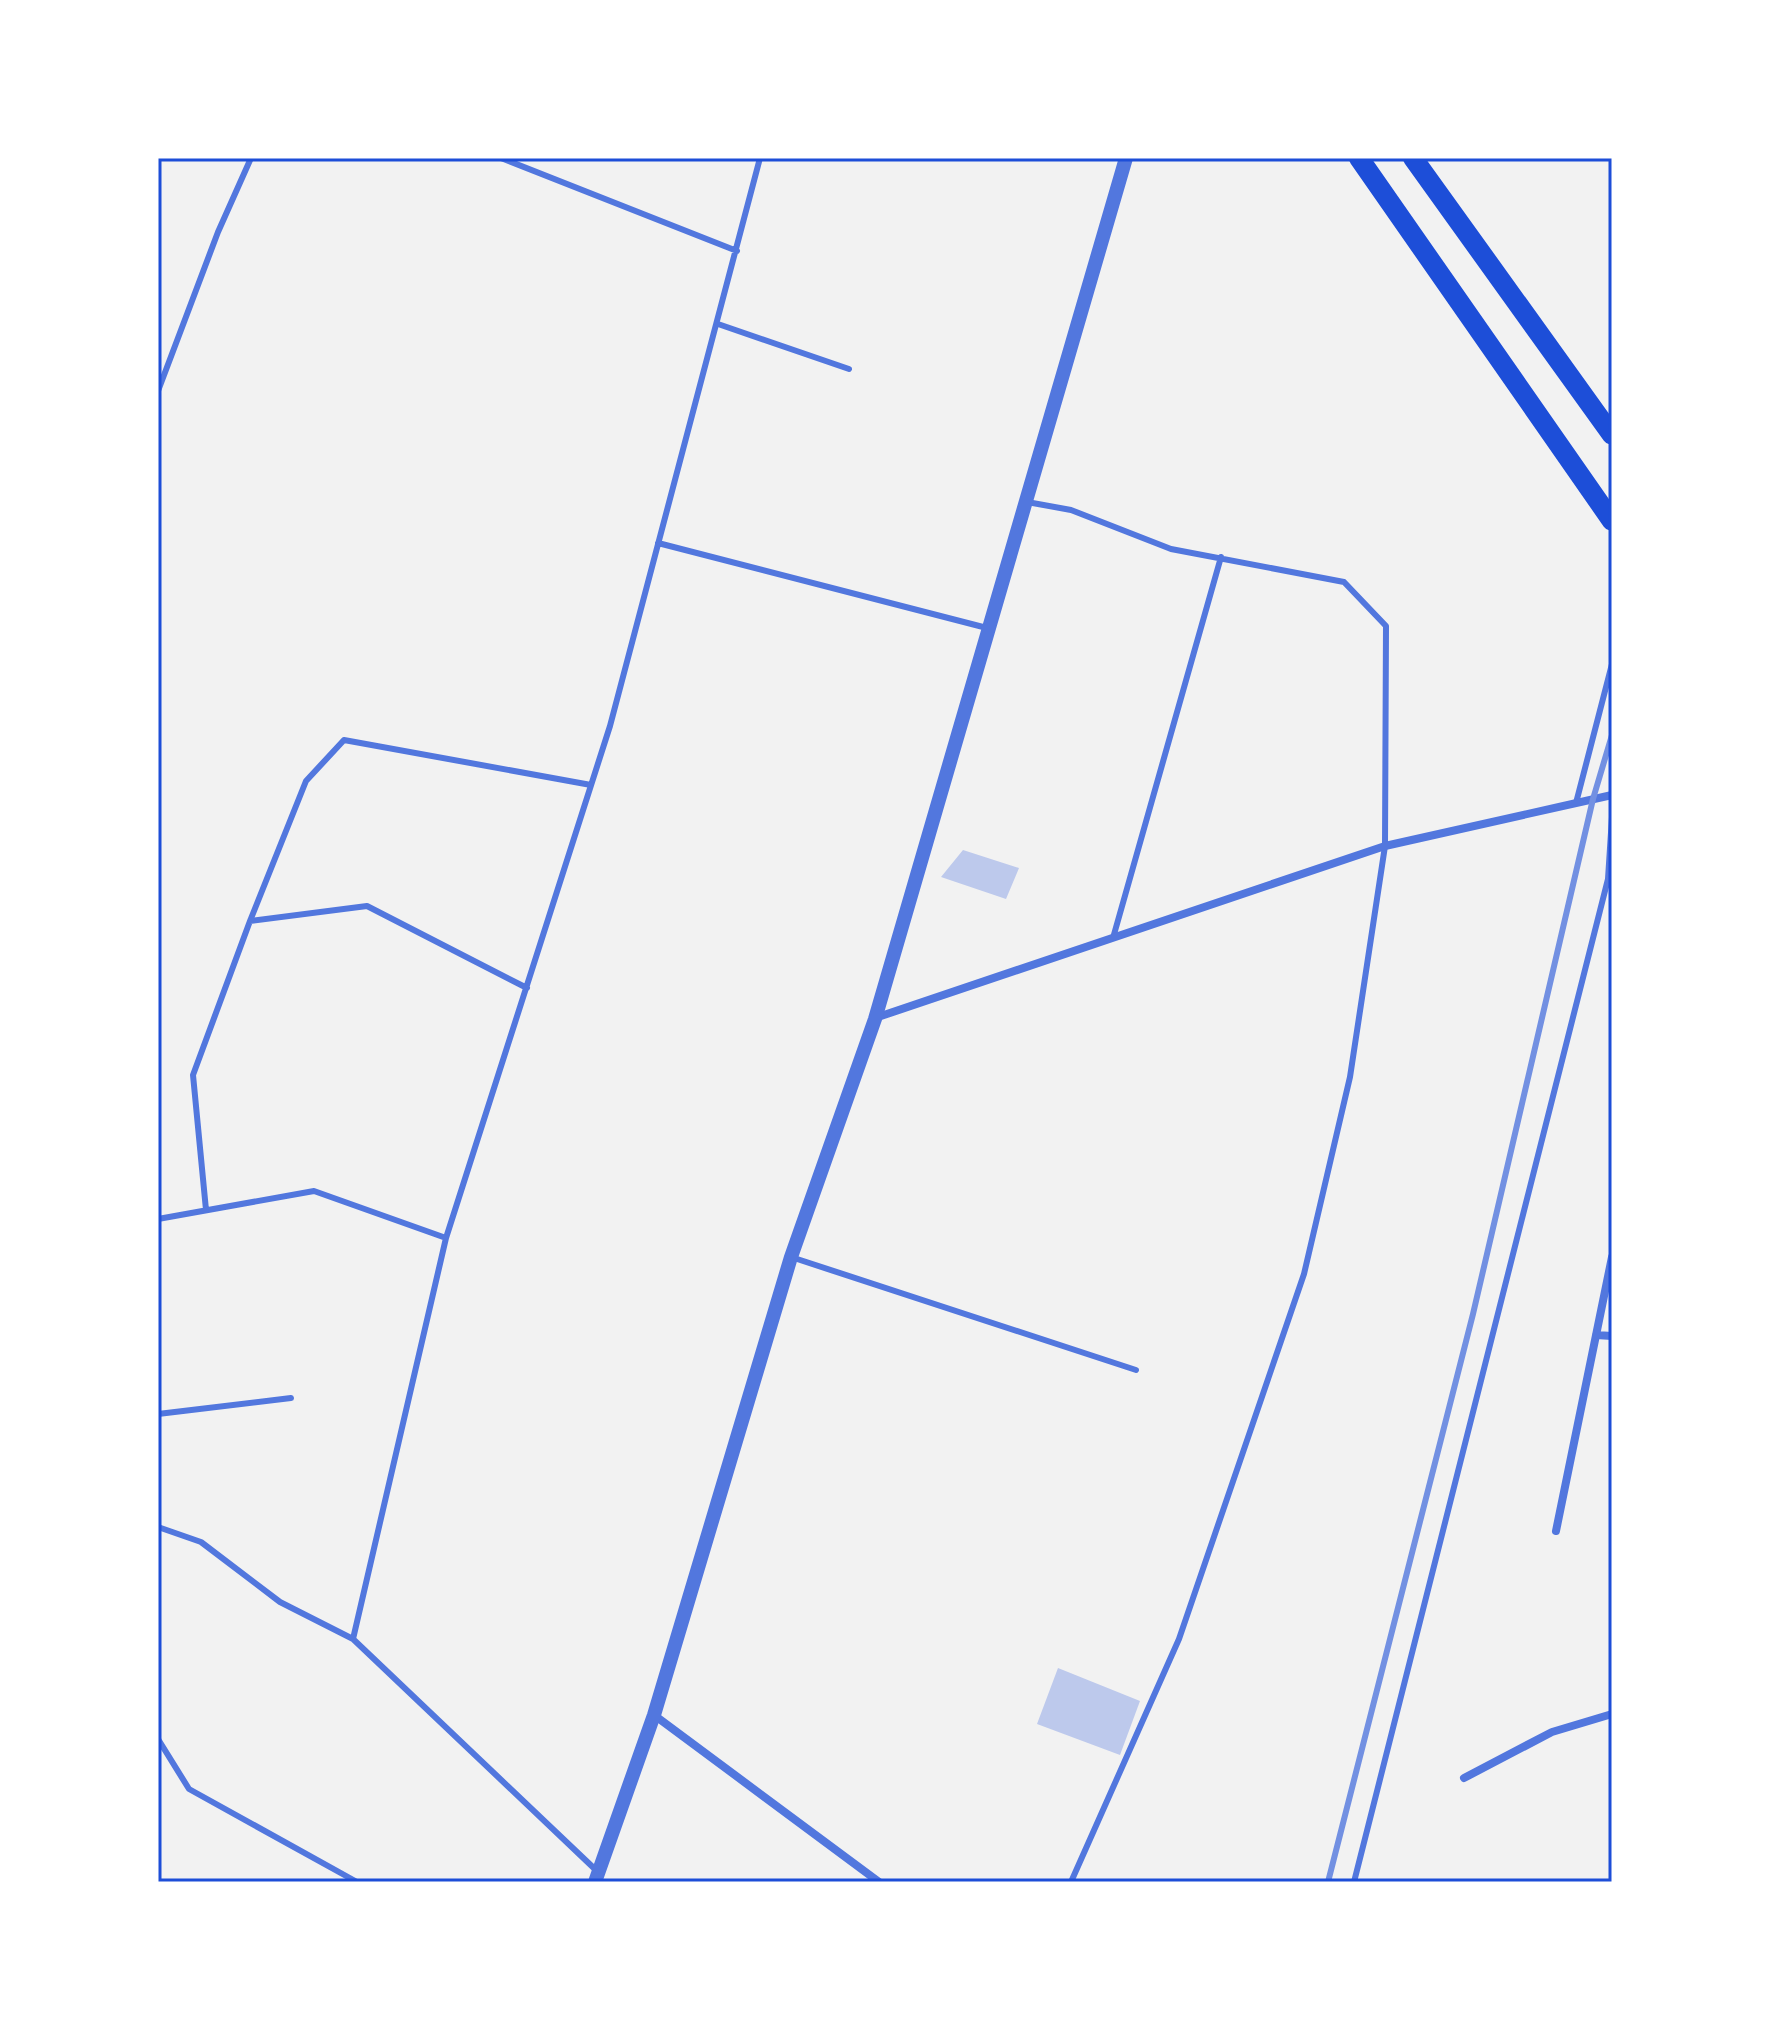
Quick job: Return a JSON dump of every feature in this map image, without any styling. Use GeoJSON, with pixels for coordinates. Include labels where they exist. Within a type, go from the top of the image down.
{"type":"FeatureCollection","features":[{"type":"Feature","properties":{"kind":"main road"},"geometry":{"type":"LineString","coordinates":[[1359,158],[1612,521]]}},
{"type":"Feature","properties":{"kind":"main road"},"geometry":{"type":"LineString","coordinates":[[1413,158],[1612,435]]}},
{"type":"Feature","properties":{"kind":"street"},"geometry":{"type":"LineString","coordinates":[[596,1877],[654,1715],[791,1257],[875,1019],[1126,158]]}},
{"type":"Feature","properties":{"kind":"street"},"geometry":{"type":"LineString","coordinates":[[875,1019],[1385,846],[1612,795]]}},
{"type":"Feature","properties":{"kind":"street"},"geometry":{"type":"LineString","coordinates":[[1556,1531],[1612,1257]]}},
{"type":"Feature","properties":{"kind":"street"},"geometry":{"type":"LineString","coordinates":[[1596,1335],[1612,1336]]}},
{"type":"Feature","properties":{"kind":"street"},"geometry":{"type":"LineString","coordinates":[[1464,1778],[1552,1732],[1612,1714]]}},
{"type":"Feature","properties":{"kind":"street"},"geometry":{"type":"LineString","coordinates":[[654,1715],[879,1882]]}},
{"type":"Feature","properties":{"kind":"lane"},"geometry":{"type":"LineString","coordinates":[[158,391],[218,232],[251,158]]}},
{"type":"Feature","properties":{"kind":"lane"},"geometry":{"type":"LineString","coordinates":[[501,158],[737,251]]}},
{"type":"Feature","properties":{"kind":"lane"},"geometry":{"type":"LineString","coordinates":[[353,1639],[446,1238],[610,726],[760,158]]}},
{"type":"Feature","properties":{"kind":"lane"},"geometry":{"type":"LineString","coordinates":[[718,324],[849,369]]}},
{"type":"Feature","properties":{"kind":"lane"},"geometry":{"type":"LineString","coordinates":[[1027,502],[1071,510],[1171,549],[1344,582],[1386,626],[1385,846],[1350,1077],[1304,1274],[1179,1639],[1071,1882]]}},
{"type":"Feature","properties":{"kind":"lane"},"geometry":{"type":"LineString","coordinates":[[658,543],[987,628]]}},
{"type":"Feature","properties":{"kind":"lane"},"geometry":{"type":"LineString","coordinates":[[1113,938],[1221,557]]}},
{"type":"Feature","properties":{"kind":"lane"},"geometry":{"type":"LineString","coordinates":[[1576,803],[1612,664]]}},
{"type":"Feature","properties":{"kind":"lane"},"geometry":{"type":"LineString","coordinates":[[206,1210],[193,1075],[306,781],[344,740],[591,785]]}},
{"type":"Feature","properties":{"kind":"lane"},"geometry":{"type":"LineString","coordinates":[[1354,1882],[1608,879],[1612,817]]}},
{"type":"Feature","properties":{"kind":"lane"},"geometry":{"type":"LineString","coordinates":[[250,921],[367,906],[527,988]]}},
{"type":"Feature","properties":{"kind":"lane"},"geometry":{"type":"LineString","coordinates":[[158,1219],[314,1191],[446,1238]]}},
{"type":"Feature","properties":{"kind":"lane"},"geometry":{"type":"LineString","coordinates":[[791,1257],[1136,1370]]}},
{"type":"Feature","properties":{"kind":"lane"},"geometry":{"type":"LineString","coordinates":[[158,1414],[291,1398]]}},
{"type":"Feature","properties":{"kind":"lane"},"geometry":{"type":"LineString","coordinates":[[158,1527],[201,1542],[280,1602],[353,1639],[596,1877]]}},
{"type":"Feature","properties":{"kind":"lane"},"geometry":{"type":"LineString","coordinates":[[158,1739],[189,1789],[357,1882]]}},
{"type":"Feature","properties":{"kind":"building"},"geometry":{"type":"Polygon","coordinates":[[[963,850],[1019,868],[1006,899],[941,877],[963,850]]]}},
{"type":"Feature","properties":{"kind":"building"},"geometry":{"type":"Polygon","coordinates":[[[1058,1668],[1140,1701],[1120,1755],[1037,1724],[1058,1668]]]}},
{"type":"Feature","properties":{"kind":"railway"},"geometry":{"type":"LineString","coordinates":[[1328,1882],[1473,1314],[1593,799],[1612,735]]}}]}
